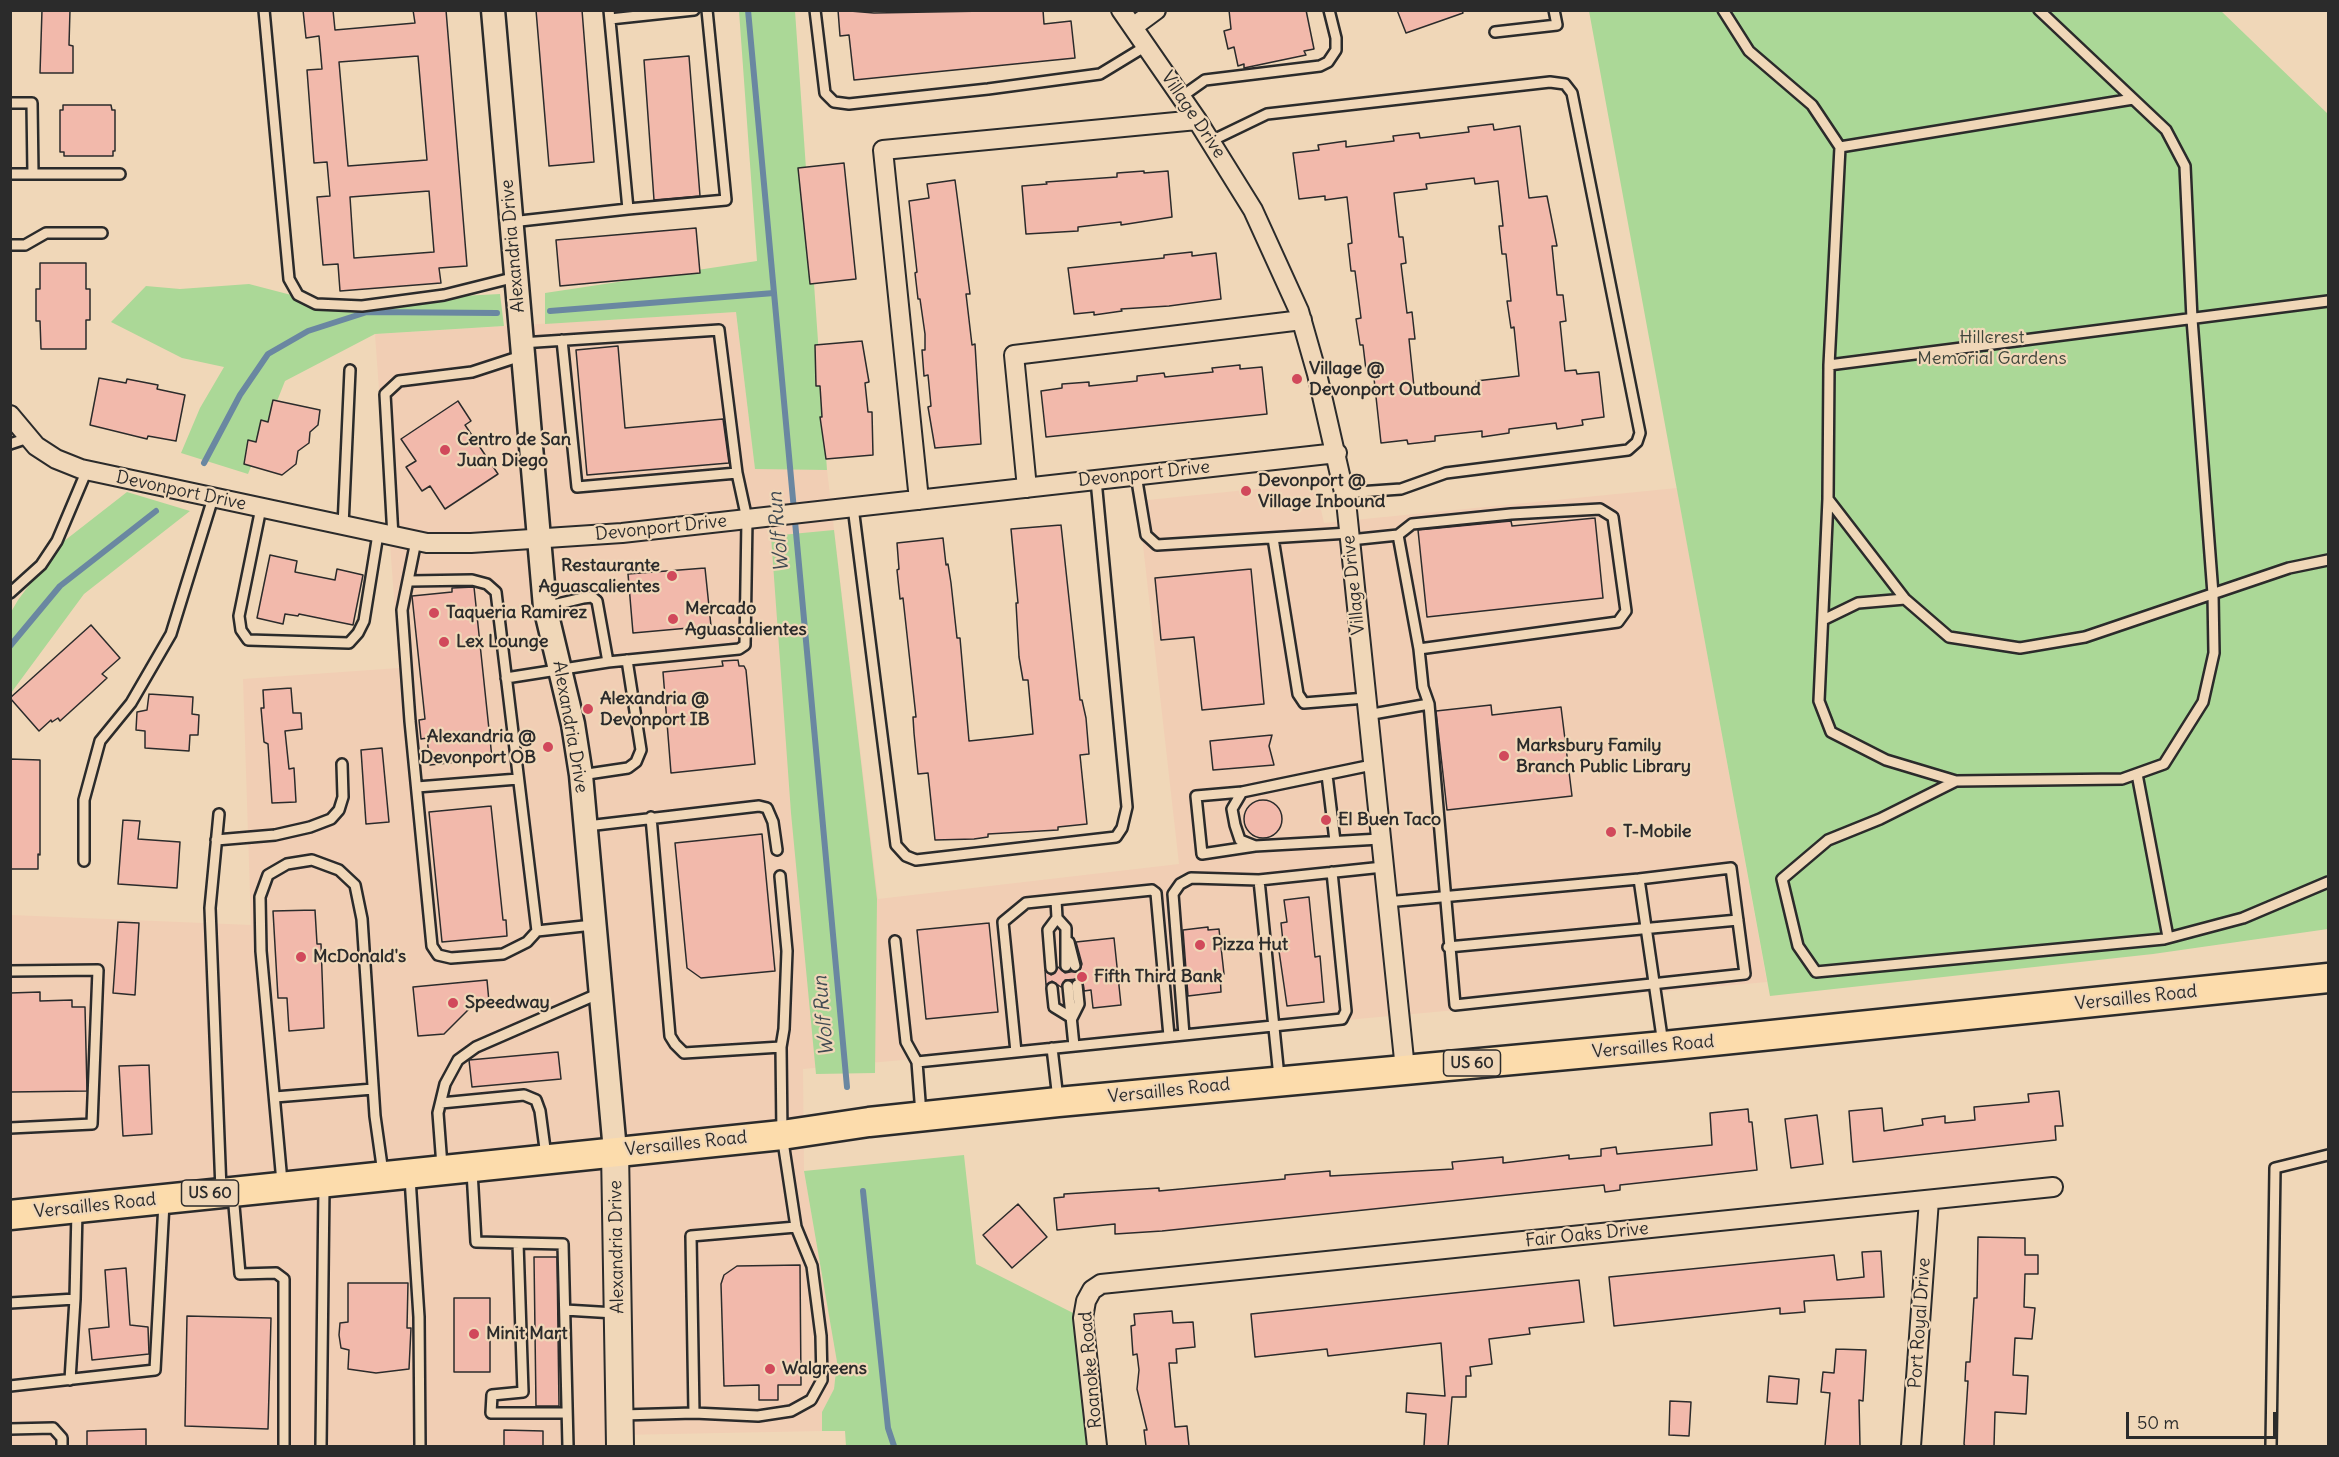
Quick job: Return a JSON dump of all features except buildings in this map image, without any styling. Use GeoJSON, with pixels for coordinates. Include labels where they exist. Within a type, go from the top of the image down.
{"type":"FeatureCollection","features":[{"type":"Feature","properties":{"kind":"main road","name":"Versailles Road"},"geometry":{"type":"LineString","coordinates":[[10,1215],[615,1150],[782,1135],[921,1116],[1279,1080],[1664,1046],[2328,978]]}},
{"type":"Feature","properties":{"kind":"main road","name":"Alexandria Drive"},"geometry":{"type":"LineString","coordinates":[[615,1150],[620,1446]]}},
{"type":"Feature","properties":{"kind":"street","name":"Alexandria Drive"},"geometry":{"type":"LineString","coordinates":[[493,10],[545,607],[561,670],[581,775],[603,993],[615,1150]]}},
{"type":"Feature","properties":{"kind":"street","name":"Village Drive"},"geometry":{"type":"LineString","coordinates":[[1121,10],[1211,141],[1253,210],[1302,320],[1337,453],[1344,493],[1405,1069]]}},
{"type":"Feature","properties":{"kind":"street"},"geometry":{"type":"LineString","coordinates":[[1133,27],[1156,10]]}},
{"type":"Feature","properties":{"kind":"street"},"geometry":{"type":"LineString","coordinates":[[919,500],[883,150],[1197,120]]}},
{"type":"Feature","properties":{"kind":"street"},"geometry":{"type":"LineString","coordinates":[[1027,488],[1014,355],[1302,320]]}},
{"type":"Feature","properties":{"kind":"street","name":"Devonport Drive"},"geometry":{"type":"LineString","coordinates":[[10,415],[28,438],[56,459],[87,470],[386,536],[416,541],[471,543],[538,539],[777,516],[1337,453]]}},
{"type":"Feature","properties":{"kind":"street","name":"Fair Oaks Drive"},"geometry":{"type":"LineString","coordinates":[[1120,1281],[2053,1187]]}},
{"type":"Feature","properties":{"kind":"street","name":"Port Royal Drive"},"geometry":{"type":"LineString","coordinates":[[1911,1446],[1929,1200]]}},
{"type":"Feature","properties":{"kind":"street","name":"Roanoke Road"},"geometry":{"type":"LineString","coordinates":[[1097,1446],[1083,1309],[1092,1290],[1101,1284],[1120,1281]]}},
{"type":"Feature","properties":{"kind":"lane"},"geometry":{"type":"LineString","coordinates":[[264,10],[289,279],[298,295],[316,304],[362,306],[444,295],[516,277]]}},
{"type":"Feature","properties":{"kind":"lane"},"geometry":{"type":"LineString","coordinates":[[628,209],[610,15],[694,10]]}},
{"type":"Feature","properties":{"kind":"lane"},"geometry":{"type":"LineString","coordinates":[[511,222],[726,200],[707,10]]}},
{"type":"Feature","properties":{"kind":"lane"},"geometry":{"type":"LineString","coordinates":[[815,10],[825,93],[834,102],[849,104],[1100,74],[1146,46]]}},
{"type":"Feature","properties":{"kind":"lane"},"geometry":{"type":"LineString","coordinates":[[1180,96],[1205,80],[1320,66],[1328,62],[1336,50],[1336,38],[1329,10]]}},
{"type":"Feature","properties":{"kind":"lane"},"geometry":{"type":"LineString","coordinates":[[1495,32],[1557,25],[1554,10]]}},
{"type":"Feature","properties":{"kind":"lane"},"geometry":{"type":"LineString","coordinates":[[1724,10],[1749,51],[1812,105],[1840,147],[1829,365],[1828,499],[1819,701],[1830,732],[1886,760],[1956,781],[2122,779],[2164,764],[2203,702],[2214,653],[2213,594],[2192,319],[2186,166],[2166,130],[2039,10]]}},
{"type":"Feature","properties":{"kind":"lane"},"geometry":{"type":"LineString","coordinates":[[1211,141],[1267,114],[1550,82],[1565,84],[1572,93],[1640,433],[1637,442],[1628,450],[1446,473],[1401,489],[1344,493]]}},
{"type":"Feature","properties":{"kind":"lane"},"geometry":{"type":"LineString","coordinates":[[1840,147],[2133,99]]}},
{"type":"Feature","properties":{"kind":"lane"},"geometry":{"type":"LineString","coordinates":[[10,103],[32,102],[33,174]]}},
{"type":"Feature","properties":{"kind":"lane"},"geometry":{"type":"LineString","coordinates":[[10,174],[120,174]]}},
{"type":"Feature","properties":{"kind":"lane"},"geometry":{"type":"LineString","coordinates":[[10,245],[25,245],[46,233],[102,233]]}},
{"type":"Feature","properties":{"kind":"lane"},"geometry":{"type":"LineString","coordinates":[[1829,365],[2328,301]]}},
{"type":"Feature","properties":{"kind":"lane"},"geometry":{"type":"LineString","coordinates":[[261,508],[239,616],[241,630],[248,640],[349,643],[358,633],[364,621],[386,536],[385,394],[399,381],[472,372],[522,349],[562,340],[718,330],[737,473],[747,519],[745,645],[739,649],[608,662],[506,678]]}},
{"type":"Feature","properties":{"kind":"lane"},"geometry":{"type":"LineString","coordinates":[[562,340],[577,487],[737,473]]}},
{"type":"Feature","properties":{"kind":"lane"},"geometry":{"type":"LineString","coordinates":[[343,526],[350,370]]}},
{"type":"Feature","properties":{"kind":"lane"},"geometry":{"type":"LineString","coordinates":[[10,444],[28,438]]}},
{"type":"Feature","properties":{"kind":"lane"},"geometry":{"type":"LineString","coordinates":[[10,592],[41,565],[57,541],[87,470]]}},
{"type":"Feature","properties":{"kind":"lane"},"geometry":{"type":"LineString","coordinates":[[1136,475],[1146,535],[1156,545],[1273,538],[1398,535],[1412,524],[1511,514],[1599,509],[1614,517],[1626,611],[1618,622],[1419,649]]}},
{"type":"Feature","properties":{"kind":"lane"},"geometry":{"type":"LineString","coordinates":[[853,507],[896,845],[906,856],[916,860],[1116,837],[1122,828],[1127,807],[1096,480]]}},
{"type":"Feature","properties":{"kind":"lane"},"geometry":{"type":"LineString","coordinates":[[84,861],[84,800],[100,741],[130,703],[171,634],[213,498]]}},
{"type":"Feature","properties":{"kind":"lane"},"geometry":{"type":"LineString","coordinates":[[1828,499],[1905,599],[1949,637],[2020,648],[2085,637],[2289,568],[2328,560]]}},
{"type":"Feature","properties":{"kind":"lane"},"geometry":{"type":"LineString","coordinates":[[1386,902],[1445,897],[1639,879],[1731,868],[1745,974],[1455,1005],[1448,947],[1445,897],[1429,704],[1423,687],[1419,649],[1398,535]]}},
{"type":"Feature","properties":{"kind":"lane"},"geometry":{"type":"LineString","coordinates":[[1273,538],[1298,694],[1304,703],[1367,707],[1429,704]]}},
{"type":"Feature","properties":{"kind":"lane"},"geometry":{"type":"LineString","coordinates":[[416,541],[410,581],[402,610],[432,946],[438,956],[451,958],[503,954],[527,942],[537,931],[596,925]]}},
{"type":"Feature","properties":{"kind":"lane"},"geometry":{"type":"LineString","coordinates":[[410,581],[472,580],[487,584],[496,592],[537,931]]}},
{"type":"Feature","properties":{"kind":"lane"},"geometry":{"type":"LineString","coordinates":[[545,607],[583,598],[592,597],[597,601],[608,662]]}},
{"type":"Feature","properties":{"kind":"lane"},"geometry":{"type":"LineString","coordinates":[[1823,620],[1858,603],[1905,599]]}},
{"type":"Feature","properties":{"kind":"lane"},"geometry":{"type":"LineString","coordinates":[[581,775],[628,768],[636,762],[641,750],[627,660]]}},
{"type":"Feature","properties":{"kind":"lane"},"geometry":{"type":"LineString","coordinates":[[216,840],[274,835],[310,827],[331,819],[339,810],[343,797],[342,764]]}},
{"type":"Feature","properties":{"kind":"lane"},"geometry":{"type":"LineString","coordinates":[[1372,765],[1242,792],[1196,796],[1202,854],[1255,846],[1380,839]]}},
{"type":"Feature","properties":{"kind":"lane"},"geometry":{"type":"LineString","coordinates":[[2137,774],[2168,938]]}},
{"type":"Feature","properties":{"kind":"lane"},"geometry":{"type":"LineString","coordinates":[[1327,775],[1335,841]]}},
{"type":"Feature","properties":{"kind":"lane"},"geometry":{"type":"LineString","coordinates":[[417,787],[518,779]]}},
{"type":"Feature","properties":{"kind":"lane"},"geometry":{"type":"LineString","coordinates":[[1956,781],[1880,819],[1828,840],[1782,879],[1798,946],[1816,972],[2168,938],[2243,918],[2328,882]]}},
{"type":"Feature","properties":{"kind":"lane"},"geometry":{"type":"LineString","coordinates":[[1242,792],[1232,809],[1235,825],[1240,840],[1255,846]]}},
{"type":"Feature","properties":{"kind":"lane"},"geometry":{"type":"LineString","coordinates":[[587,826],[759,806],[766,808],[773,822],[777,850]]}},
{"type":"Feature","properties":{"kind":"lane"},"geometry":{"type":"LineString","coordinates":[[219,814],[210,908],[227,1192],[240,1274],[276,1273],[284,1279],[284,1446]]}},
{"type":"Feature","properties":{"kind":"lane"},"geometry":{"type":"LineString","coordinates":[[651,817],[670,1036],[684,1053],[780,1047]]}},
{"type":"Feature","properties":{"kind":"lane"},"geometry":{"type":"LineString","coordinates":[[283,1186],[261,951],[260,897],[268,875],[287,864],[312,860],[339,870],[355,885],[362,919],[373,1089],[396,1174],[419,1317],[420,1446]]}},
{"type":"Feature","properties":{"kind":"lane"},"geometry":{"type":"LineString","coordinates":[[1184,1035],[1173,894],[1180,884],[1191,878],[1259,880],[1383,867]]}},
{"type":"Feature","properties":{"kind":"lane"},"geometry":{"type":"LineString","coordinates":[[917,1062],[1342,1019],[1346,1011],[1332,872]]}},
{"type":"Feature","properties":{"kind":"lane"},"geometry":{"type":"LineString","coordinates":[[619,1415],[694,1413],[758,1416],[791,1411],[811,1400],[822,1380],[821,1336],[812,1266],[796,1227],[782,1135],[780,1047],[784,1029],[787,951],[780,876]]}},
{"type":"Feature","properties":{"kind":"lane"},"geometry":{"type":"LineString","coordinates":[[1639,879],[1664,1046]]}},
{"type":"Feature","properties":{"kind":"lane"},"geometry":{"type":"LineString","coordinates":[[1259,880],[1279,1080]]}},
{"type":"Feature","properties":{"kind":"lane"},"geometry":{"type":"LineString","coordinates":[[1016,1052],[1003,922],[1026,903],[1152,890],[1156,893],[1169,1036]]}},
{"type":"Feature","properties":{"kind":"lane"},"geometry":{"type":"LineString","coordinates":[[1056,900],[1057,918],[1066,928],[1071,966]]}},
{"type":"Feature","properties":{"kind":"lane"},"geometry":{"type":"LineString","coordinates":[[1051,968],[1048,930],[1057,918]]}},
{"type":"Feature","properties":{"kind":"lane"},"geometry":{"type":"LineString","coordinates":[[1448,947],[1738,920]]}},
{"type":"Feature","properties":{"kind":"lane"},"geometry":{"type":"LineString","coordinates":[[895,941],[906,1042],[917,1062],[921,1116]]}},
{"type":"Feature","properties":{"kind":"lane"},"geometry":{"type":"LineString","coordinates":[[10,971],[98,970],[92,1124],[10,1128]]}},
{"type":"Feature","properties":{"kind":"lane"},"geometry":{"type":"LineString","coordinates":[[1073,986],[1079,1004],[1072,1018],[1074,1046]]}},
{"type":"Feature","properties":{"kind":"lane"},"geometry":{"type":"LineString","coordinates":[[1052,988],[1054,1007],[1072,1018]]}},
{"type":"Feature","properties":{"kind":"lane"},"geometry":{"type":"LineString","coordinates":[[442,1169],[438,1113],[445,1083],[458,1060],[476,1047],[603,993]]}},
{"type":"Feature","properties":{"kind":"lane"},"geometry":{"type":"LineString","coordinates":[[1052,1048],[1058,1102]]}},
{"type":"Feature","properties":{"kind":"lane"},"geometry":{"type":"LineString","coordinates":[[274,1097],[373,1089]]}},
{"type":"Feature","properties":{"kind":"lane"},"geometry":{"type":"LineString","coordinates":[[441,1103],[525,1095],[536,1100],[540,1110],[546,1158]]}},
{"type":"Feature","properties":{"kind":"lane"},"geometry":{"type":"LineString","coordinates":[[2271,1446],[2275,1168],[2328,1155]]}},
{"type":"Feature","properties":{"kind":"lane"},"geometry":{"type":"LineString","coordinates":[[472,1166],[476,1242],[563,1244],[568,1446]]}},
{"type":"Feature","properties":{"kind":"lane"},"geometry":{"type":"LineString","coordinates":[[321,1446],[324,1181]]}},
{"type":"Feature","properties":{"kind":"lane"},"geometry":{"type":"LineString","coordinates":[[10,1386],[155,1370],[164,1198]]}},
{"type":"Feature","properties":{"kind":"lane"},"geometry":{"type":"LineString","coordinates":[[70,1380],[77,1208]]}},
{"type":"Feature","properties":{"kind":"lane"},"geometry":{"type":"LineString","coordinates":[[694,1413],[691,1236],[796,1227]]}},
{"type":"Feature","properties":{"kind":"lane"},"geometry":{"type":"LineString","coordinates":[[518,1243],[523,1392],[492,1395],[491,1413],[567,1413]]}},
{"type":"Feature","properties":{"kind":"lane"},"geometry":{"type":"LineString","coordinates":[[10,1303],[75,1299]]}},
{"type":"Feature","properties":{"kind":"lane"},"geometry":{"type":"LineString","coordinates":[[565,1310],[618,1314]]}},
{"type":"Feature","properties":{"kind":"lane"},"geometry":{"type":"LineString","coordinates":[[10,1429],[53,1428],[62,1438],[62,1446]]}},
{"type":"Feature","properties":{"kind":"shaded area"},"geometry":{"type":"Polygon","coordinates":[[[736,312],[755,468],[827,470],[878,899],[1179,864],[1138,501],[1315,483],[1324,523],[1677,488],[1767,982],[803,1069],[804,1171],[837,1362],[834,1389],[822,1412],[822,1431],[620,1435],[620,1446],[11,1446],[11,915],[251,925],[243,679],[399,668],[375,334],[736,312]]]}},
{"type":"Feature","properties":{"kind":"green space"},"geometry":{"type":"Polygon","coordinates":[[[739,11],[795,11],[827,470],[755,469],[736,312],[545,324],[545,293],[757,261],[739,11]]]}},
{"type":"Feature","properties":{"kind":"green space","name":"Hillcrest Memorial Gardens"},"geometry":{"type":"Polygon","coordinates":[[[1589,11],[2221,11],[2328,114],[2328,929],[2153,954],[1770,996],[1589,11]]]}},
{"type":"Feature","properties":{"kind":"green space"},"geometry":{"type":"Polygon","coordinates":[[[249,284],[322,303],[500,294],[504,326],[375,334],[285,381],[248,474],[181,453],[200,408],[224,367],[182,358],[111,322],[146,286],[180,289],[249,284]]]}},
{"type":"Feature","properties":{"kind":"green space"},"geometry":{"type":"Polygon","coordinates":[[[127,492],[190,511],[84,594],[11,693],[11,612],[59,545],[127,492]]]}},
{"type":"Feature","properties":{"kind":"green space"},"geometry":{"type":"Polygon","coordinates":[[[834,530],[877,899],[875,1073],[816,1074],[791,813],[771,536],[834,530]]]}},
{"type":"Feature","properties":{"kind":"green space"},"geometry":{"type":"Polygon","coordinates":[[[964,1155],[976,1264],[1083,1318],[1097,1446],[846,1446],[845,1431],[822,1431],[822,1412],[834,1389],[837,1362],[804,1171],[964,1155]]]}},
{"type":"Feature","properties":{"kind":"waterway","name":"Wolf Run"},"geometry":{"type":"LineString","coordinates":[[748,10],[847,1087]]}},
{"type":"Feature","properties":{"kind":"waterway"},"geometry":{"type":"LineString","coordinates":[[550,311],[774,293]]}},
{"type":"Feature","properties":{"kind":"waterway"},"geometry":{"type":"LineString","coordinates":[[204,463],[240,395],[268,354],[308,331],[367,312],[497,313]]}},
{"type":"Feature","properties":{"kind":"waterway"},"geometry":{"type":"LineString","coordinates":[[10,646],[60,586],[156,511]]}},
{"type":"Feature","properties":{"kind":"waterway","name":"Wolf Run"},"geometry":{"type":"LineString","coordinates":[[863,1191],[888,1428],[894,1446]]}},
{"type":"Feature","properties":{"kind":"place","name":"Village @ Devonport Outbound"},"geometry":{"type":"Point","coordinates":[1297,379]}},
{"type":"Feature","properties":{"kind":"place","name":"Centro de San Juan Diego"},"geometry":{"type":"Point","coordinates":[445,450]}},
{"type":"Feature","properties":{"kind":"place","name":"Devonport @ Village Inbound"},"geometry":{"type":"Point","coordinates":[1246,491]}},
{"type":"Feature","properties":{"kind":"place","name":"Restaurante Aguascalientes"},"geometry":{"type":"Point","coordinates":[672,576]}},
{"type":"Feature","properties":{"kind":"place","name":"Taqueria Ramirez"},"geometry":{"type":"Point","coordinates":[434,613]}},
{"type":"Feature","properties":{"kind":"place","name":"Mercado Aguascalientes"},"geometry":{"type":"Point","coordinates":[673,619]}},
{"type":"Feature","properties":{"kind":"place","name":"Lex Lounge"},"geometry":{"type":"Point","coordinates":[444,642]}},
{"type":"Feature","properties":{"kind":"place","name":"Alexandria @ Devonport IB"},"geometry":{"type":"Point","coordinates":[588,709]}},
{"type":"Feature","properties":{"kind":"place","name":"Alexandria @ Devonport OB"},"geometry":{"type":"Point","coordinates":[548,747]}},
{"type":"Feature","properties":{"kind":"place","name":"Marksbury Family Branch Public Library"},"geometry":{"type":"Point","coordinates":[1504,756]}},
{"type":"Feature","properties":{"kind":"place","name":"El Buen Taco"},"geometry":{"type":"Point","coordinates":[1326,820]}},
{"type":"Feature","properties":{"kind":"place","name":"T-Mobile"},"geometry":{"type":"Point","coordinates":[1611,832]}},
{"type":"Feature","properties":{"kind":"place","name":"Pizza Hut"},"geometry":{"type":"Point","coordinates":[1200,945]}},
{"type":"Feature","properties":{"kind":"place","name":"McDonald's"},"geometry":{"type":"Point","coordinates":[301,957]}},
{"type":"Feature","properties":{"kind":"place","name":"Fifth Third Bank"},"geometry":{"type":"Point","coordinates":[1082,977]}},
{"type":"Feature","properties":{"kind":"place","name":"Speedway"},"geometry":{"type":"Point","coordinates":[453,1003]}},
{"type":"Feature","properties":{"kind":"place","name":"Minit Mart"},"geometry":{"type":"Point","coordinates":[474,1334]}},
{"type":"Feature","properties":{"kind":"place","name":"Walgreens"},"geometry":{"type":"Point","coordinates":[770,1369]}}]}
